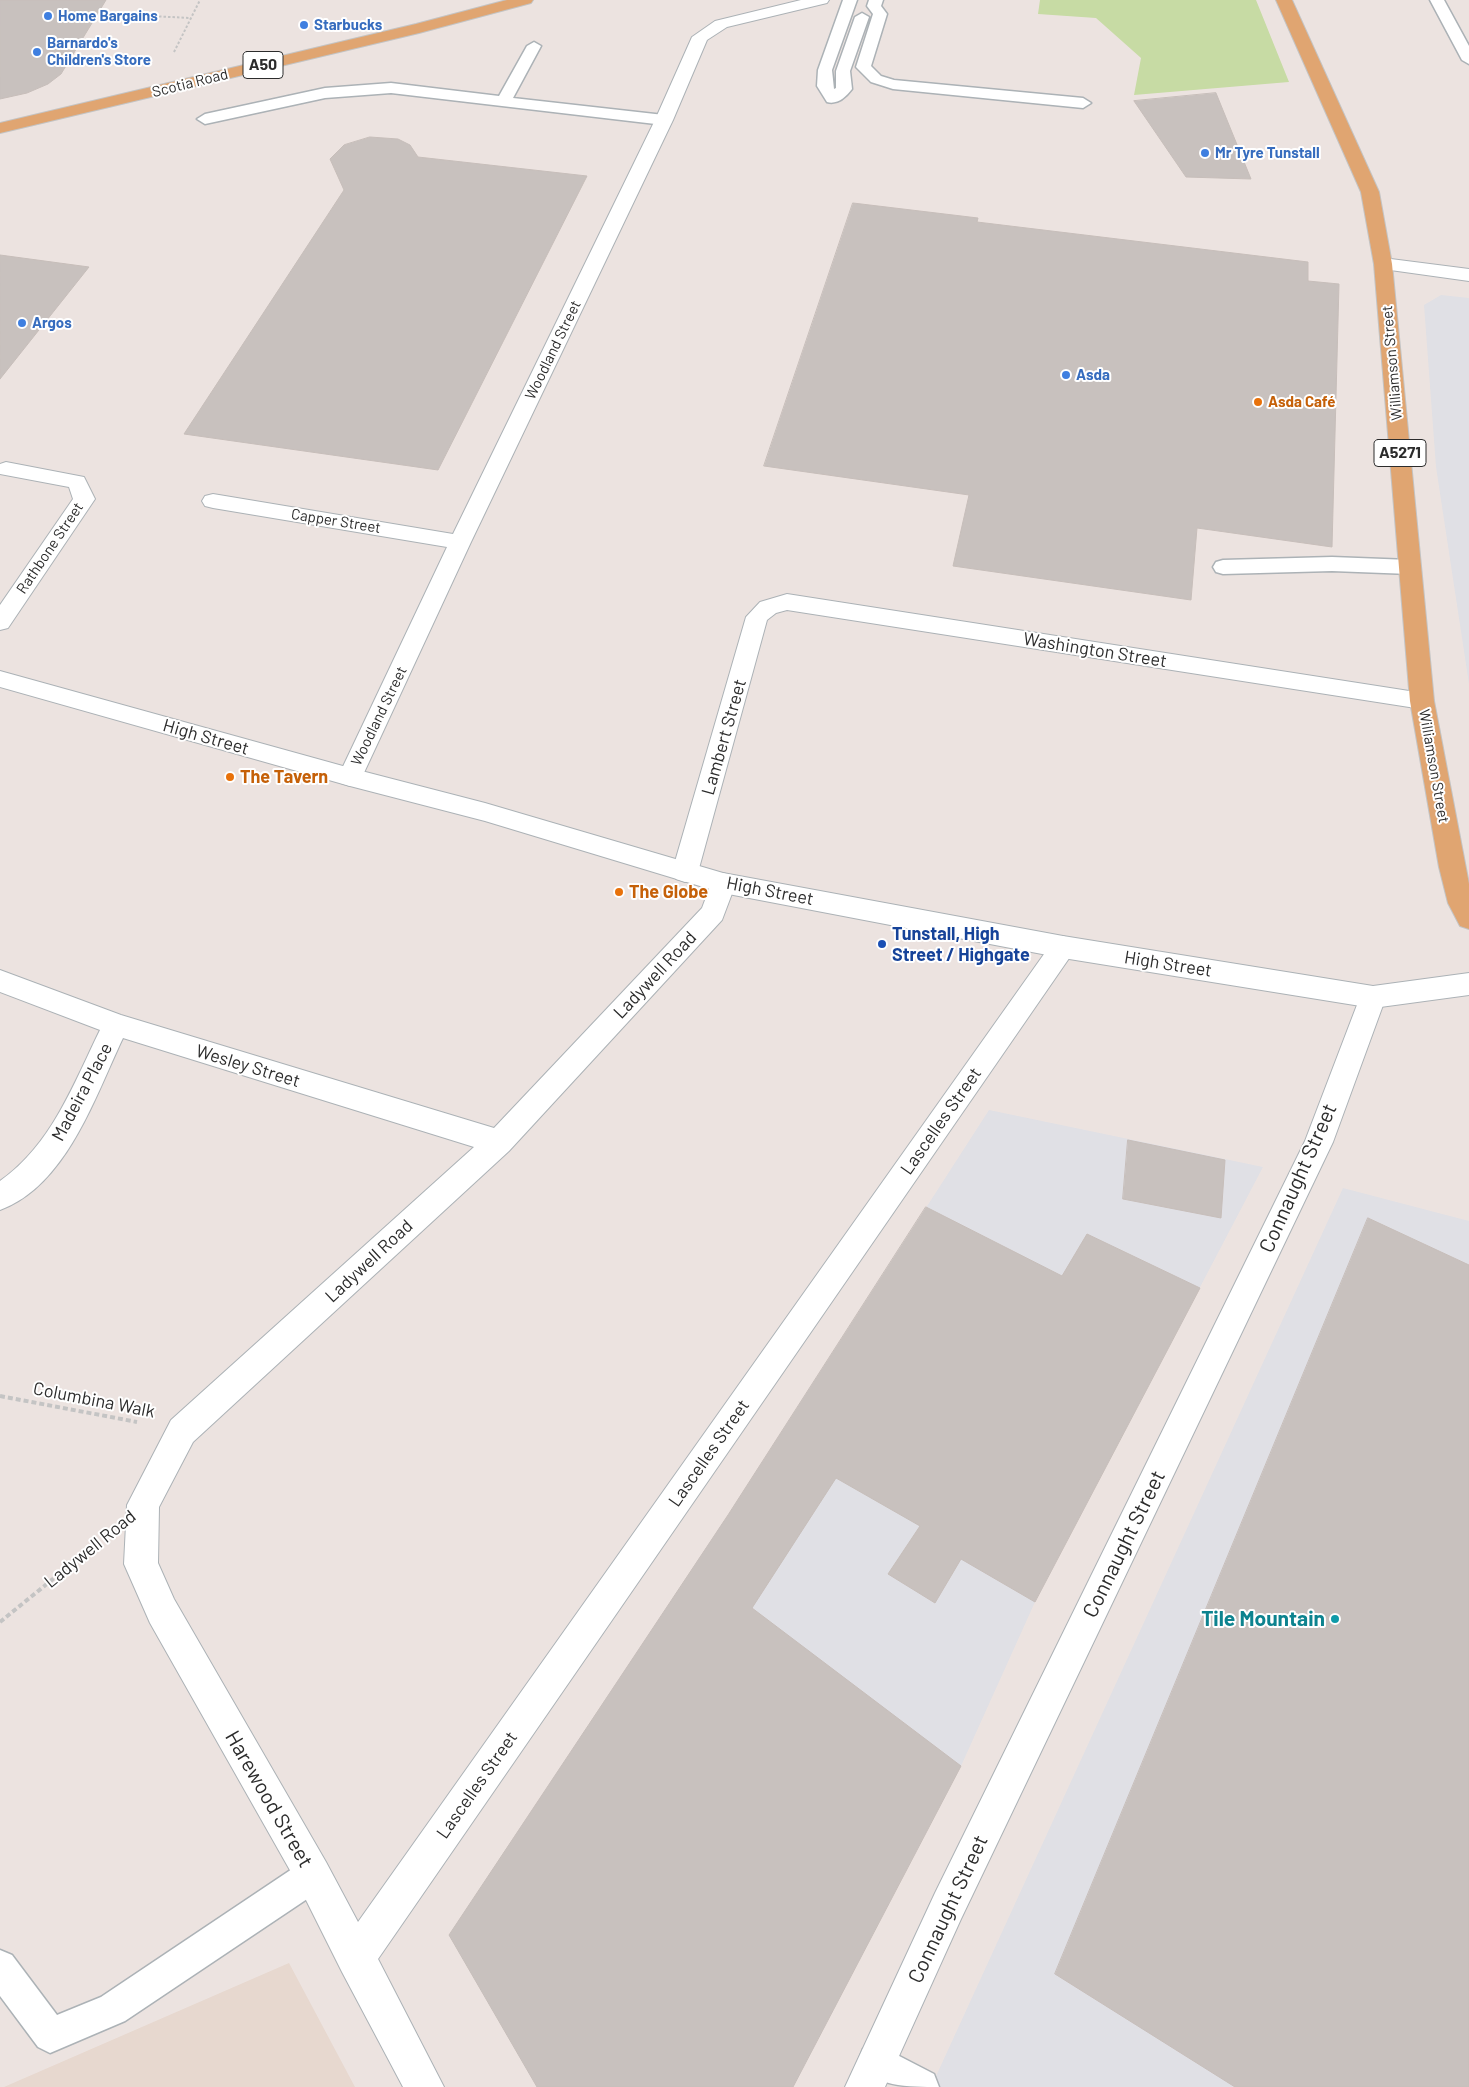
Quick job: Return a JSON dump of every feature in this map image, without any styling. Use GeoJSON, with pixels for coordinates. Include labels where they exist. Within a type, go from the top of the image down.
{"type":"FeatureCollection","features":[{"type":"Feature","properties":{"kind":"main road","name":"Scotia Road"},"geometry":{"type":"LineString","coordinates":[[0,128],[419,28],[525,0]]}},
{"type":"Feature","properties":{"kind":"main road","name":"Williamson Street"},"geometry":{"type":"LineString","coordinates":[[1284,0],[1370,192],[1383,264],[1422,701],[1452,867],[1461,904],[1469,919]]}},
{"type":"Feature","properties":{"kind":"street","name":"Woodland Street"},"geometry":{"type":"LineString","coordinates":[[350,777],[460,542],[664,120],[700,37],[708,30],[721,24],[821,0]]}},
{"type":"Feature","properties":{"kind":"street"},"geometry":{"type":"LineString","coordinates":[[1383,264],[1469,275]]}},
{"type":"Feature","properties":{"kind":"street","name":"Rathbone Street"},"geometry":{"type":"LineString","coordinates":[[0,622],[84,499],[77,482],[6,469]]}},
{"type":"Feature","properties":{"kind":"street","name":"Capper Street"},"geometry":{"type":"LineString","coordinates":[[212,501],[460,542]]}},
{"type":"Feature","properties":{"kind":"street","name":"Washington Street"},"geometry":{"type":"LineString","coordinates":[[768,607],[787,602],[1422,701]]}},
{"type":"Feature","properties":{"kind":"street","name":"Lambert Street"},"geometry":{"type":"LineString","coordinates":[[685,872],[757,617],[768,607]]}},
{"type":"Feature","properties":{"kind":"street","name":"High Street"},"geometry":{"type":"LineString","coordinates":[[0,680],[350,777],[485,812],[723,882],[1063,948],[1372,996],[1469,984]]}},
{"type":"Feature","properties":{"kind":"street","name":"Ladywell Road"},"geometry":{"type":"LineString","coordinates":[[144,1505],[182,1431],[248,1374],[499,1142],[713,912],[723,882]]}},
{"type":"Feature","properties":{"kind":"street","name":"Lascelles Street"},"geometry":{"type":"LineString","coordinates":[[355,1959],[1063,948]]}},
{"type":"Feature","properties":{"kind":"street","name":"Wesley Street"},"geometry":{"type":"LineString","coordinates":[[0,981],[116,1025],[499,1142]]}},
{"type":"Feature","properties":{"kind":"street","name":"Connaught Street"},"geometry":{"type":"LineString","coordinates":[[870,2075],[948,1906],[1319,1142],[1372,996]]}},
{"type":"Feature","properties":{"kind":"street","name":"Madeira Place"},"geometry":{"type":"LineString","coordinates":[[0,1197],[30,1175],[63,1135],[116,1025]]}},
{"type":"Feature","properties":{"kind":"street","name":"Harewood Street"},"geometry":{"type":"LineString","coordinates":[[144,1505],[141,1564],[162,1611],[313,1875],[355,1959],[424,2087]]}},
{"type":"Feature","properties":{"kind":"lane"},"geometry":{"type":"LineString","coordinates":[[850,0],[825,70],[825,86],[832,99],[844,90],[843,71],[864,12],[875,3],[880,14],[863,67],[876,79],[893,84],[918,87],[1083,103]]}},
{"type":"Feature","properties":{"kind":"lane"},"geometry":{"type":"LineString","coordinates":[[1437,0],[1469,60]]}},
{"type":"Feature","properties":{"kind":"lane"},"geometry":{"type":"LineString","coordinates":[[504,101],[534,46]]}},
{"type":"Feature","properties":{"kind":"lane"},"geometry":{"type":"LineString","coordinates":[[205,119],[325,93],[390,88],[664,120]]}},
{"type":"Feature","properties":{"kind":"lane"},"geometry":{"type":"LineString","coordinates":[[1223,567],[1332,564],[1410,567]]}},
{"type":"Feature","properties":{"kind":"lane"},"geometry":{"type":"LineString","coordinates":[[0,1966],[50,2035],[113,2010],[313,1875]]}},
{"type":"Feature","properties":{"kind":"lane"},"geometry":{"type":"LineString","coordinates":[[870,2075],[921,2087]]}},
{"type":"Feature","properties":{"kind":"path"},"geometry":{"type":"LineString","coordinates":[[150,16],[190,18],[200,0]]}},
{"type":"Feature","properties":{"kind":"path","name":"Columbina Walk"},"geometry":{"type":"LineString","coordinates":[[0,1396],[182,1431]]}},
{"type":"Feature","properties":{"kind":"path","name":"Ladywell Road"},"geometry":{"type":"LineString","coordinates":[[0,1622],[144,1505]]}},
{"type":"Feature","properties":{"kind":"shaded area"},"geometry":{"type":"Polygon","coordinates":[[[1441,295],[1469,298],[1469,684],[1436,467],[1424,305],[1441,295]]]}},
{"type":"Feature","properties":{"kind":"shaded area"},"geometry":{"type":"Polygon","coordinates":[[[989,1110],[1263,1167],[1035,1602],[961,1766],[793,2087],[537,2087],[449,1935],[728,1515],[989,1110]]]}},
{"type":"Feature","properties":{"kind":"shaded area","name":"Tile Mountain"},"geometry":{"type":"Polygon","coordinates":[[[1343,1188],[1469,1221],[1469,2087],[931,2087],[1343,1188]]]}},
{"type":"Feature","properties":{"kind":"shaded area"},"geometry":{"type":"Polygon","coordinates":[[[289,1963],[355,2087],[4,2087],[289,1963]]]}},
{"type":"Feature","properties":{"kind":"green space"},"geometry":{"type":"Polygon","coordinates":[[[1040,0],[1256,0],[1289,82],[1134,95],[1141,58],[1096,18],[1038,14],[1040,0]]]}},
{"type":"Feature","properties":{"kind":"building"},"geometry":{"type":"Polygon","coordinates":[[[0,0],[106,0],[61,74],[48,84],[27,93],[0,99],[0,0]]]}},
{"type":"Feature","properties":{"kind":"building","name":"Mr Tyre Tunstall"},"geometry":{"type":"Polygon","coordinates":[[[1216,93],[1251,179],[1186,177],[1134,101],[1216,93]]]}},
{"type":"Feature","properties":{"kind":"building"},"geometry":{"type":"Polygon","coordinates":[[[370,137],[398,139],[410,145],[418,157],[587,176],[438,470],[184,434],[344,190],[330,159],[344,145],[370,137]]]}},
{"type":"Feature","properties":{"kind":"building","name":"Asda"},"geometry":{"type":"Polygon","coordinates":[[[853,203],[978,218],[977,222],[1308,262],[1308,281],[1339,284],[1332,547],[1197,528],[1191,600],[953,566],[969,495],[764,466],[853,203]]]}},
{"type":"Feature","properties":{"kind":"building","name":"Argos"},"geometry":{"type":"Polygon","coordinates":[[[0,255],[89,267],[0,379],[0,255]]]}},
{"type":"Feature","properties":{"kind":"building"},"geometry":{"type":"Polygon","coordinates":[[[1128,1140],[1225,1160],[1221,1218],[1123,1199],[1128,1140]]]}},
{"type":"Feature","properties":{"kind":"building"},"geometry":{"type":"Polygon","coordinates":[[[926,1207],[1062,1276],[1087,1234],[1200,1288],[1035,1602],[961,1559],[935,1603],[888,1574],[920,1526],[836,1478],[752,1608],[961,1766],[793,2087],[537,2087],[449,1935],[728,1515],[926,1207]]]}},
{"type":"Feature","properties":{"kind":"building","name":"Tile Mountain"},"geometry":{"type":"Polygon","coordinates":[[[1368,1218],[1469,1265],[1469,2087],[1235,2087],[1055,1974],[1368,1218]]]}},
{"type":"Feature","properties":{"kind":"place","name":"Home Bargains"},"geometry":{"type":"Point","coordinates":[48,16]}},
{"type":"Feature","properties":{"kind":"place","name":"Starbucks"},"geometry":{"type":"Point","coordinates":[304,25]}},
{"type":"Feature","properties":{"kind":"place","name":"Barnardo's Children's Store"},"geometry":{"type":"Point","coordinates":[37,52]}},
{"type":"Feature","properties":{"kind":"place","name":"Mr Tyre Tunstall"},"geometry":{"type":"Point","coordinates":[1205,153]}},
{"type":"Feature","properties":{"kind":"place","name":"Argos"},"geometry":{"type":"Point","coordinates":[22,323]}},
{"type":"Feature","properties":{"kind":"place","name":"Asda"},"geometry":{"type":"Point","coordinates":[1066,375]}},
{"type":"Feature","properties":{"kind":"place","name":"Asda Café"},"geometry":{"type":"Point","coordinates":[1258,402]}},
{"type":"Feature","properties":{"kind":"place","name":"The Tavern"},"geometry":{"type":"Point","coordinates":[230,777]}},
{"type":"Feature","properties":{"kind":"place","name":"The Globe"},"geometry":{"type":"Point","coordinates":[619,892]}},
{"type":"Feature","properties":{"kind":"place","name":"Tunstall, High Street / Highgate"},"geometry":{"type":"Point","coordinates":[882,944]}},
{"type":"Feature","properties":{"kind":"place","name":"Tile Mountain"},"geometry":{"type":"Point","coordinates":[1335,1619]}}]}
